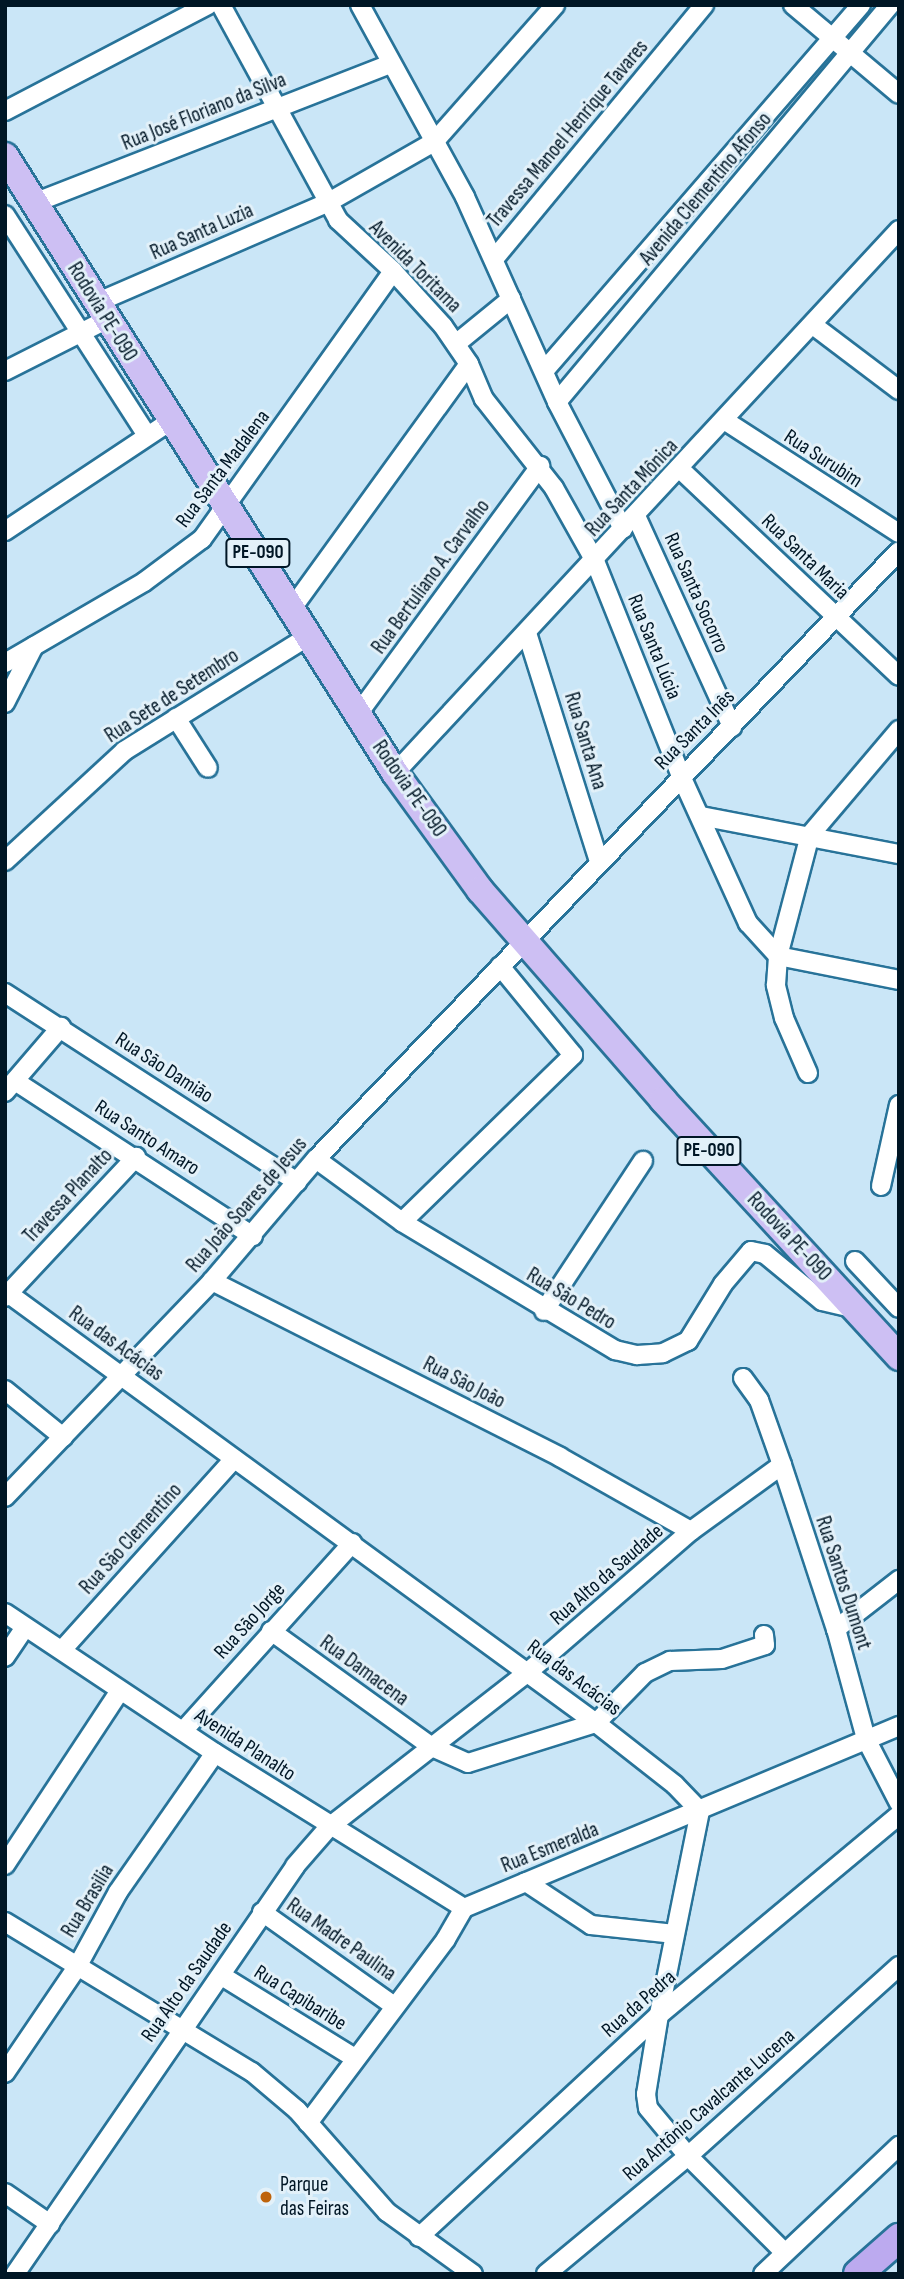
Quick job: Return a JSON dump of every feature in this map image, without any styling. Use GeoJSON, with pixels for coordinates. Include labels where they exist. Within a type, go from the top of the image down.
{"type":"FeatureCollection","features":[{"type":"Feature","properties":{"kind":"highway"},"geometry":{"type":"LineString","coordinates":[[858,2274],[899,2238]]}},
{"type":"Feature","properties":{"kind":"main road","name":"Rodovia PE-090"},"geometry":{"type":"LineString","coordinates":[[5,156],[101,312],[293,607],[395,773],[523,942],[899,1357]]}},
{"type":"Feature","properties":{"kind":"street"},"geometry":{"type":"LineString","coordinates":[[5,111],[208,5]]}},
{"type":"Feature","properties":{"kind":"street","name":"Avenida Toritama"},"geometry":{"type":"LineString","coordinates":[[221,5],[327,203],[355,239],[393,271],[457,343],[484,399],[540,467],[595,561]]}},
{"type":"Feature","properties":{"kind":"street"},"geometry":{"type":"LineString","coordinates":[[360,5],[494,258],[557,402],[629,522]]}},
{"type":"Feature","properties":{"kind":"street","name":"Rua Santa Luzia"},"geometry":{"type":"LineString","coordinates":[[5,371],[80,330],[101,312],[327,203],[434,142],[555,5]]}},
{"type":"Feature","properties":{"kind":"street","name":"Travessa Manoel Henrique Tavares"},"geometry":{"type":"LineString","coordinates":[[494,258],[704,5]]}},
{"type":"Feature","properties":{"kind":"street"},"geometry":{"type":"LineString","coordinates":[[793,5],[899,94]]}},
{"type":"Feature","properties":{"kind":"street","name":"Avenida Clementino Afonso"},"geometry":{"type":"LineString","coordinates":[[544,371],[861,5]]}},
{"type":"Feature","properties":{"kind":"street","name":"Avenida Clementino Afonso"},"geometry":{"type":"LineString","coordinates":[[557,402],[890,5]]}},
{"type":"Feature","properties":{"kind":"street","name":"Rua José Floriano da Silva"},"geometry":{"type":"LineString","coordinates":[[8,222],[277,107],[390,64]]}},
{"type":"Feature","properties":{"kind":"street"},"geometry":{"type":"LineString","coordinates":[[727,159],[748,174]]}},
{"type":"Feature","properties":{"kind":"street"},"geometry":{"type":"LineString","coordinates":[[8,222],[147,435]]}},
{"type":"Feature","properties":{"kind":"street","name":"Rua Santa Mônica"},"geometry":{"type":"LineString","coordinates":[[395,773],[897,236]]}},
{"type":"Feature","properties":{"kind":"street","name":"Rua Santa Madalena"},"geometry":{"type":"LineString","coordinates":[[5,663],[184,555],[228,508],[393,271]]}},
{"type":"Feature","properties":{"kind":"street"},"geometry":{"type":"LineString","coordinates":[[457,343],[511,299]]}},
{"type":"Feature","properties":{"kind":"street"},"geometry":{"type":"LineString","coordinates":[[813,325],[899,390]]}},
{"type":"Feature","properties":{"kind":"street"},"geometry":{"type":"LineString","coordinates":[[293,607],[469,364]]}},
{"type":"Feature","properties":{"kind":"street"},"geometry":{"type":"LineString","coordinates":[[5,531],[172,420]]}},
{"type":"Feature","properties":{"kind":"street","name":"Rua Surubim"},"geometry":{"type":"LineString","coordinates":[[724,420],[899,533]]}},
{"type":"Feature","properties":{"kind":"street","name":"Rua Bertuliano A. Carvalho"},"geometry":{"type":"LineString","coordinates":[[358,714],[540,467]]}},
{"type":"Feature","properties":{"kind":"street","name":"Rua Santa Maria"},"geometry":{"type":"LineString","coordinates":[[680,469],[899,676]]}},
{"type":"Feature","properties":{"kind":"street","name":"Rua Santa Socorro"},"geometry":{"type":"LineString","coordinates":[[629,522],[732,727]]}},
{"type":"Feature","properties":{"kind":"street","name":"Rua Santa Inês"},"geometry":{"type":"LineString","coordinates":[[523,942],[899,551]]}},
{"type":"Feature","properties":{"kind":"street","name":"Rua Santa Lúcia"},"geometry":{"type":"LineString","coordinates":[[595,561],[681,776],[737,903],[757,936],[778,956]]}},
{"type":"Feature","properties":{"kind":"street","name":"Rua Santa Ana"},"geometry":{"type":"LineString","coordinates":[[527,633],[599,862]]}},
{"type":"Feature","properties":{"kind":"street","name":"Rua Sete de Setembro"},"geometry":{"type":"LineString","coordinates":[[5,860],[124,751],[309,636]]}},
{"type":"Feature","properties":{"kind":"street"},"geometry":{"type":"LineString","coordinates":[[5,703],[34,646]]}},
{"type":"Feature","properties":{"kind":"street"},"geometry":{"type":"LineString","coordinates":[[176,718],[208,768]]}},
{"type":"Feature","properties":{"kind":"street"},"geometry":{"type":"LineString","coordinates":[[808,1073],[778,998],[778,956],[810,835],[899,730]]}},
{"type":"Feature","properties":{"kind":"street"},"geometry":{"type":"LineString","coordinates":[[701,817],[810,835],[899,854]]}},
{"type":"Feature","properties":{"kind":"street","name":"Rua João Soares de Jesus"},"geometry":{"type":"LineString","coordinates":[[5,1497],[253,1236],[316,1158],[523,942]]}},
{"type":"Feature","properties":{"kind":"street"},"geometry":{"type":"LineString","coordinates":[[778,956],[899,981]]}},
{"type":"Feature","properties":{"kind":"street"},"geometry":{"type":"LineString","coordinates":[[402,1222],[573,1055],[500,966]]}},
{"type":"Feature","properties":{"kind":"street","name":"Rua São Damião"},"geometry":{"type":"LineString","coordinates":[[5,993],[298,1182]]}},
{"type":"Feature","properties":{"kind":"street"},"geometry":{"type":"LineString","coordinates":[[10,1087],[61,1027]]}},
{"type":"Feature","properties":{"kind":"street","name":"Rua Santo Amaro"},"geometry":{"type":"LineString","coordinates":[[10,1087],[136,1157],[253,1236]]}},
{"type":"Feature","properties":{"kind":"street"},"geometry":{"type":"LineString","coordinates":[[881,1186],[899,1105]]}},
{"type":"Feature","properties":{"kind":"street","name":"Travessa Planalto"},"geometry":{"type":"LineString","coordinates":[[7,1295],[136,1157]]}},
{"type":"Feature","properties":{"kind":"street","name":"Rua São Pedro"},"geometry":{"type":"LineString","coordinates":[[316,1158],[402,1222],[544,1311],[615,1350],[637,1355],[663,1353],[688,1341],[744,1254],[758,1251],[822,1301],[856,1310]]}},
{"type":"Feature","properties":{"kind":"street"},"geometry":{"type":"LineString","coordinates":[[544,1311],[643,1161]]}},
{"type":"Feature","properties":{"kind":"street"},"geometry":{"type":"LineString","coordinates":[[855,1261],[899,1308]]}},
{"type":"Feature","properties":{"kind":"street","name":"Rua São João"},"geometry":{"type":"LineString","coordinates":[[212,1280],[561,1457],[691,1531]]}},
{"type":"Feature","properties":{"kind":"street","name":"Rua das Acácias"},"geometry":{"type":"LineString","coordinates":[[7,1295],[528,1672],[675,1785],[700,1811]]}},
{"type":"Feature","properties":{"kind":"street","name":"Rua Santos Dumont"},"geometry":{"type":"LineString","coordinates":[[743,1378],[759,1400],[782,1465],[836,1629],[866,1739],[899,1803]]}},
{"type":"Feature","properties":{"kind":"street"},"geometry":{"type":"LineString","coordinates":[[5,1390],[62,1437]]}},
{"type":"Feature","properties":{"kind":"street","name":"Rua São Clementino"},"geometry":{"type":"LineString","coordinates":[[62,1650],[234,1459]]}},
{"type":"Feature","properties":{"kind":"street","name":"Rua Alto da Saudade"},"geometry":{"type":"LineString","coordinates":[[15,2274],[182,2028],[222,1976],[262,1912],[329,1826],[528,1672],[691,1531],[782,1465]]}},
{"type":"Feature","properties":{"kind":"street","name":"Rua São Jorge"},"geometry":{"type":"LineString","coordinates":[[183,1731],[352,1543]]}},
{"type":"Feature","properties":{"kind":"street"},"geometry":{"type":"LineString","coordinates":[[836,1629],[899,1580]]}},
{"type":"Feature","properties":{"kind":"street","name":"Avenida Planalto"},"geometry":{"type":"LineString","coordinates":[[5,1614],[62,1650],[119,1692],[329,1826],[464,1908]]}},
{"type":"Feature","properties":{"kind":"street"},"geometry":{"type":"LineString","coordinates":[[5,1657],[25,1627]]}},
{"type":"Feature","properties":{"kind":"street","name":"Rua Damacena"},"geometry":{"type":"LineString","coordinates":[[271,1631],[432,1747]]}},
{"type":"Feature","properties":{"kind":"street"},"geometry":{"type":"LineString","coordinates":[[432,1747],[468,1763],[596,1723],[645,1673],[670,1661],[722,1659],[765,1645],[764,1635]]}},
{"type":"Feature","properties":{"kind":"street"},"geometry":{"type":"LineString","coordinates":[[5,1865],[119,1692]]}},
{"type":"Feature","properties":{"kind":"street","name":"Rua Esmeralda"},"geometry":{"type":"LineString","coordinates":[[464,1908],[899,1726]]}},
{"type":"Feature","properties":{"kind":"street","name":"Rua Brasilia"},"geometry":{"type":"LineString","coordinates":[[5,2073],[77,1967],[118,1892],[215,1753]]}},
{"type":"Feature","properties":{"kind":"street"},"geometry":{"type":"LineString","coordinates":[[700,1811],[659,2015],[646,2094],[648,2108],[688,2156],[785,2253]]}},
{"type":"Feature","properties":{"kind":"street","name":"Rua da Pedra"},"geometry":{"type":"LineString","coordinates":[[419,2237],[659,2015],[899,1815]]}},
{"type":"Feature","properties":{"kind":"street"},"geometry":{"type":"LineString","coordinates":[[526,1882],[591,1924],[675,1934]]}},
{"type":"Feature","properties":{"kind":"street"},"geometry":{"type":"LineString","coordinates":[[308,2123],[393,2005],[446,1939],[464,1908]]}},
{"type":"Feature","properties":{"kind":"street","name":"Rua Madre Paulina"},"geometry":{"type":"LineString","coordinates":[[262,1912],[393,2005]]}},
{"type":"Feature","properties":{"kind":"street"},"geometry":{"type":"LineString","coordinates":[[5,1922],[252,2072],[308,2123],[387,2212],[472,2274]]}},
{"type":"Feature","properties":{"kind":"street","name":"Rua Antônio Cavalcante Lucena"},"geometry":{"type":"LineString","coordinates":[[546,2274],[688,2156],[899,1966]]}},
{"type":"Feature","properties":{"kind":"street","name":"Rua Capibaribe"},"geometry":{"type":"LineString","coordinates":[[222,1976],[355,2058]]}},
{"type":"Feature","properties":{"kind":"street"},"geometry":{"type":"LineString","coordinates":[[763,2274],[899,2146]]}},
{"type":"Feature","properties":{"kind":"street"},"geometry":{"type":"LineString","coordinates":[[5,2193],[50,2224]]}},
{"type":"Feature","properties":{"kind":"place","name":"Parque das Feiras"},"geometry":{"type":"Point","coordinates":[266,2197]}}]}
